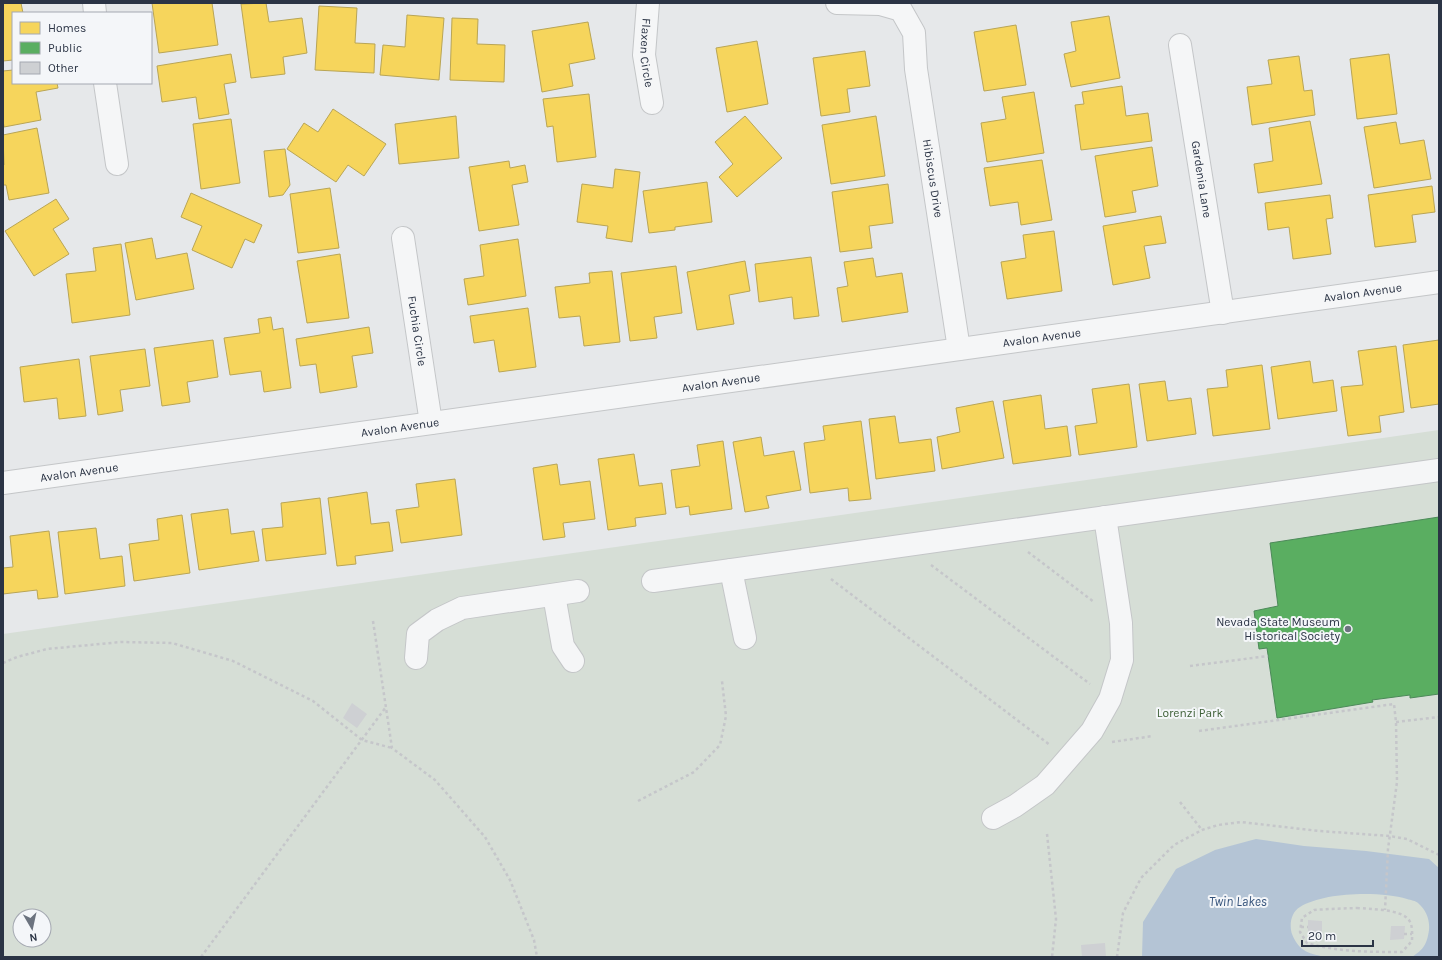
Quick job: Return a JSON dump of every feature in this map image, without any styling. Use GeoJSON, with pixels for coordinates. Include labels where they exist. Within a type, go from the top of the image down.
{"type":"FeatureCollection","features":[{"type":"Feature","properties":{"kind":"street","name":"Flaxen Circle"},"geometry":{"type":"LineString","coordinates":[[648,3],[644,55],[652,103]]}},
{"type":"Feature","properties":{"kind":"street","name":"Hibiscus Drive"},"geometry":{"type":"LineString","coordinates":[[837,3],[880,4],[901,10],[914,33],[916,69],[959,349]]}},
{"type":"Feature","properties":{"kind":"street","name":"Gardenia Lane"},"geometry":{"type":"LineString","coordinates":[[1180,45],[1223,313]]}},
{"type":"Feature","properties":{"kind":"street"},"geometry":{"type":"LineString","coordinates":[[106,84],[117,164]]}},
{"type":"Feature","properties":{"kind":"street","name":"Fuchia Circle"},"geometry":{"type":"LineString","coordinates":[[403,238],[431,423]]}},
{"type":"Feature","properties":{"kind":"street","name":"Avalon Avenue"},"geometry":{"type":"LineString","coordinates":[[3,483],[1439,282]]}},
{"type":"Feature","properties":{"kind":"street"},"geometry":{"type":"LineString","coordinates":[[653,581],[1439,470]]}},
{"type":"Feature","properties":{"kind":"street"},"geometry":{"type":"LineString","coordinates":[[993,818],[1045,785],[1092,731],[1110,699],[1122,660],[1122,623],[1105,517]]}},
{"type":"Feature","properties":{"kind":"street"},"geometry":{"type":"LineString","coordinates":[[731,570],[745,638]]}},
{"type":"Feature","properties":{"kind":"street"},"geometry":{"type":"LineString","coordinates":[[416,658],[418,634],[437,620],[462,608],[578,591]]}},
{"type":"Feature","properties":{"kind":"street"},"geometry":{"type":"LineString","coordinates":[[554,595],[563,646],[573,661]]}},
{"type":"Feature","properties":{"kind":"path"},"geometry":{"type":"LineString","coordinates":[[1001,532],[1122,623]]}},
{"type":"Feature","properties":{"kind":"path"},"geometry":{"type":"LineString","coordinates":[[905,546],[1110,699]]}},
{"type":"Feature","properties":{"kind":"path"},"geometry":{"type":"LineString","coordinates":[[805,559],[1051,745]]}},
{"type":"Feature","properties":{"kind":"path"},"geometry":{"type":"LineString","coordinates":[[373,621],[392,748]]}},
{"type":"Feature","properties":{"kind":"path"},"geometry":{"type":"LineString","coordinates":[[3,663],[17,657],[47,649],[121,642],[172,643],[234,661],[313,701],[362,740],[392,748],[435,780],[485,837],[510,880],[534,940],[537,957]]}},
{"type":"Feature","properties":{"kind":"path"},"geometry":{"type":"LineString","coordinates":[[1190,666],[1268,656]]}},
{"type":"Feature","properties":{"kind":"path"},"geometry":{"type":"LineString","coordinates":[[638,801],[694,772],[720,745],[726,716],[722,681]]}},
{"type":"Feature","properties":{"kind":"path"},"geometry":{"type":"LineString","coordinates":[[1199,730],[1394,704],[1396,722],[1397,782],[1388,849],[1385,910]]}},
{"type":"Feature","properties":{"kind":"path"},"geometry":{"type":"LineString","coordinates":[[201,957],[386,707]]}},
{"type":"Feature","properties":{"kind":"path"},"geometry":{"type":"LineString","coordinates":[[1396,722],[1439,717]]}},
{"type":"Feature","properties":{"kind":"path"},"geometry":{"type":"LineString","coordinates":[[1180,802],[1202,830]]}},
{"type":"Feature","properties":{"kind":"path"},"geometry":{"type":"LineString","coordinates":[[1117,957],[1123,913],[1141,878],[1174,845],[1202,830],[1218,825],[1241,822],[1319,831],[1390,836],[1407,839],[1439,855]]}},
{"type":"Feature","properties":{"kind":"path"},"geometry":{"type":"LineString","coordinates":[[1047,834],[1056,920],[1052,957]]}},
{"type":"Feature","properties":{"kind":"path"},"geometry":{"type":"LineString","coordinates":[[1329,908],[1357,908],[1385,910],[1409,919],[1412,928],[1412,941],[1402,952],[1380,952],[1320,947],[1307,943],[1300,932],[1302,918],[1314,910],[1329,908]]}},
{"type":"Feature","properties":{"kind":"path"},"geometry":{"type":"LineString","coordinates":[[1301,927],[1308,927]]}},
{"type":"Feature","properties":{"kind":"path"},"geometry":{"type":"LineString","coordinates":[[1404,934],[1412,934]]}},
{"type":"Feature","properties":{"kind":"green space","name":"Lorenzi Park"},"geometry":{"type":"Polygon","coordinates":[[[1439,430],[1439,957],[3,957],[3,634],[1439,430]]]}},
{"type":"Feature","properties":{"kind":"water","name":"Twin Lakes"},"geometry":{"type":"Polygon","coordinates":[[[1256,839],[1304,846],[1366,851],[1429,859],[1439,868],[1439,957],[1412,957],[1424,946],[1429,930],[1427,915],[1418,903],[1396,896],[1352,894],[1323,898],[1310,902],[1297,909],[1293,915],[1291,930],[1298,945],[1310,953],[1327,957],[1142,957],[1143,922],[1176,869],[1215,850],[1256,839]]]}},
{"type":"Feature","properties":{"kind":"building: Homes"},"geometry":{"type":"Polygon","coordinates":[[[3,3],[21,3],[23,12],[12,12],[12,60],[3,61],[3,3]]]}},
{"type":"Feature","properties":{"kind":"building: Homes"},"geometry":{"type":"Polygon","coordinates":[[[152,3],[212,3],[218,45],[159,53],[152,3]]]}},
{"type":"Feature","properties":{"kind":"building: Homes"},"geometry":{"type":"Polygon","coordinates":[[[266,3],[269,22],[302,18],[307,53],[283,57],[285,74],[251,78],[241,4],[266,3]]]}},
{"type":"Feature","properties":{"kind":"building: Homes"},"geometry":{"type":"Polygon","coordinates":[[[319,6],[357,8],[355,43],[375,44],[374,73],[315,70],[319,6]]]}},
{"type":"Feature","properties":{"kind":"building: Homes"},"geometry":{"type":"Polygon","coordinates":[[[407,15],[444,18],[439,80],[380,75],[383,45],[405,47],[407,15]]]}},
{"type":"Feature","properties":{"kind":"building: Homes"},"geometry":{"type":"Polygon","coordinates":[[[1109,16],[1120,78],[1071,87],[1064,54],[1076,51],[1071,22],[1109,16]]]}},
{"type":"Feature","properties":{"kind":"building: Homes"},"geometry":{"type":"Polygon","coordinates":[[[452,18],[478,19],[477,44],[505,45],[504,82],[450,80],[452,18]]]}},
{"type":"Feature","properties":{"kind":"building: Homes"},"geometry":{"type":"Polygon","coordinates":[[[588,22],[595,59],[569,64],[573,86],[542,92],[532,31],[588,22]]]}},
{"type":"Feature","properties":{"kind":"building: Homes"},"geometry":{"type":"Polygon","coordinates":[[[1016,25],[1026,85],[984,91],[974,32],[1016,25]]]}},
{"type":"Feature","properties":{"kind":"building: Homes"},"geometry":{"type":"Polygon","coordinates":[[[757,41],[768,104],[727,112],[716,48],[757,41]]]}},
{"type":"Feature","properties":{"kind":"building: Homes"},"geometry":{"type":"Polygon","coordinates":[[[865,51],[870,86],[847,89],[850,112],[821,116],[813,58],[865,51]]]}},
{"type":"Feature","properties":{"kind":"building: Homes"},"geometry":{"type":"Polygon","coordinates":[[[231,54],[236,82],[224,84],[229,114],[199,119],[196,97],[162,102],[157,66],[231,54]]]}},
{"type":"Feature","properties":{"kind":"building: Homes"},"geometry":{"type":"Polygon","coordinates":[[[1389,54],[1397,114],[1357,119],[1350,59],[1389,54]]]}},
{"type":"Feature","properties":{"kind":"building: Homes"},"geometry":{"type":"Polygon","coordinates":[[[1299,56],[1304,91],[1312,90],[1315,115],[1252,125],[1247,87],[1272,84],[1268,60],[1299,56]]]}},
{"type":"Feature","properties":{"kind":"building: Homes"},"geometry":{"type":"Polygon","coordinates":[[[12,70],[12,84],[57,84],[58,88],[36,92],[41,120],[4,127],[3,71],[12,70]]]}},
{"type":"Feature","properties":{"kind":"building: Homes"},"geometry":{"type":"Polygon","coordinates":[[[1122,86],[1126,116],[1148,113],[1152,141],[1081,150],[1075,105],[1084,104],[1082,92],[1122,86]]]}},
{"type":"Feature","properties":{"kind":"building: Homes"},"geometry":{"type":"Polygon","coordinates":[[[1034,92],[1044,153],[987,162],[981,123],[1006,119],[1002,97],[1034,92]]]}},
{"type":"Feature","properties":{"kind":"building: Homes"},"geometry":{"type":"Polygon","coordinates":[[[589,94],[596,157],[557,162],[553,126],[547,127],[543,99],[589,94]]]}},
{"type":"Feature","properties":{"kind":"building: Homes"},"geometry":{"type":"Polygon","coordinates":[[[333,109],[386,144],[364,176],[348,165],[336,182],[287,149],[304,123],[318,132],[333,109]]]}},
{"type":"Feature","properties":{"kind":"building: Homes"},"geometry":{"type":"Polygon","coordinates":[[[456,116],[459,158],[399,164],[395,124],[456,116]]]}},
{"type":"Feature","properties":{"kind":"building: Homes"},"geometry":{"type":"Polygon","coordinates":[[[745,116],[782,158],[737,197],[719,177],[733,164],[715,142],[745,116]]]}},
{"type":"Feature","properties":{"kind":"building: Homes"},"geometry":{"type":"Polygon","coordinates":[[[876,116],[885,176],[831,184],[822,125],[876,116]]]}},
{"type":"Feature","properties":{"kind":"building: Homes"},"geometry":{"type":"Polygon","coordinates":[[[231,119],[240,183],[201,189],[193,124],[231,119]]]}},
{"type":"Feature","properties":{"kind":"building: Homes"},"geometry":{"type":"Polygon","coordinates":[[[1310,121],[1322,184],[1258,193],[1254,164],[1273,161],[1269,128],[1310,121]]]}},
{"type":"Feature","properties":{"kind":"building: Homes"},"geometry":{"type":"Polygon","coordinates":[[[1396,122],[1400,144],[1424,140],[1431,179],[1374,188],[1364,127],[1396,122]]]}},
{"type":"Feature","properties":{"kind":"building: Homes"},"geometry":{"type":"Polygon","coordinates":[[[37,128],[49,193],[9,200],[6,185],[3,185],[3,135],[37,128]]]}},
{"type":"Feature","properties":{"kind":"building: Homes"},"geometry":{"type":"Polygon","coordinates":[[[1152,147],[1158,186],[1132,191],[1136,212],[1105,217],[1095,156],[1152,147]]]}},
{"type":"Feature","properties":{"kind":"building: Homes"},"geometry":{"type":"Polygon","coordinates":[[[285,149],[290,185],[283,195],[269,197],[264,151],[285,149]]]}},
{"type":"Feature","properties":{"kind":"building: Homes"},"geometry":{"type":"Polygon","coordinates":[[[1042,160],[1052,220],[1021,225],[1018,202],[990,206],[984,168],[1042,160]]]}},
{"type":"Feature","properties":{"kind":"building: Homes"},"geometry":{"type":"Polygon","coordinates":[[[509,161],[510,168],[525,165],[528,182],[512,185],[519,225],[479,231],[469,167],[509,161]]]}},
{"type":"Feature","properties":{"kind":"building: Homes"},"geometry":{"type":"Polygon","coordinates":[[[615,169],[640,172],[632,242],[606,238],[608,226],[577,222],[582,184],[613,188],[615,169]]]}},
{"type":"Feature","properties":{"kind":"building: Homes"},"geometry":{"type":"Polygon","coordinates":[[[707,182],[712,222],[675,227],[675,230],[649,233],[643,191],[707,182]]]}},
{"type":"Feature","properties":{"kind":"building: Homes"},"geometry":{"type":"Polygon","coordinates":[[[888,184],[893,223],[869,226],[872,248],[840,252],[832,192],[888,184]]]}},
{"type":"Feature","properties":{"kind":"building: Homes"},"geometry":{"type":"Polygon","coordinates":[[[1432,186],[1435,212],[1412,215],[1416,242],[1375,247],[1368,195],[1432,186]]]}},
{"type":"Feature","properties":{"kind":"building: Homes"},"geometry":{"type":"Polygon","coordinates":[[[330,188],[339,248],[298,253],[290,194],[330,188]]]}},
{"type":"Feature","properties":{"kind":"building: Homes"},"geometry":{"type":"Polygon","coordinates":[[[191,193],[262,225],[254,243],[245,239],[232,268],[192,250],[202,226],[181,217],[191,193]]]}},
{"type":"Feature","properties":{"kind":"building: Homes"},"geometry":{"type":"Polygon","coordinates":[[[1330,195],[1333,218],[1326,219],[1331,254],[1293,259],[1289,227],[1268,230],[1265,203],[1330,195]]]}},
{"type":"Feature","properties":{"kind":"building: Homes"},"geometry":{"type":"Polygon","coordinates":[[[56,199],[69,219],[53,229],[69,254],[34,276],[5,231],[56,199]]]}},
{"type":"Feature","properties":{"kind":"building: Homes"},"geometry":{"type":"Polygon","coordinates":[[[1161,216],[1166,243],[1144,246],[1150,278],[1113,285],[1103,226],[1161,216]]]}},
{"type":"Feature","properties":{"kind":"building: Homes"},"geometry":{"type":"Polygon","coordinates":[[[1054,231],[1062,291],[1007,299],[1001,262],[1026,258],[1023,235],[1054,231]]]}},
{"type":"Feature","properties":{"kind":"building: Homes"},"geometry":{"type":"Polygon","coordinates":[[[152,238],[156,259],[187,253],[194,289],[136,300],[125,243],[152,238]]]}},
{"type":"Feature","properties":{"kind":"building: Homes"},"geometry":{"type":"Polygon","coordinates":[[[518,239],[526,296],[468,305],[464,279],[484,276],[480,245],[518,239]]]}},
{"type":"Feature","properties":{"kind":"building: Homes"},"geometry":{"type":"Polygon","coordinates":[[[121,244],[130,315],[72,323],[66,274],[96,271],[93,248],[121,244]]]}},
{"type":"Feature","properties":{"kind":"building: Homes"},"geometry":{"type":"Polygon","coordinates":[[[340,254],[349,318],[307,323],[297,261],[340,254]]]}},
{"type":"Feature","properties":{"kind":"building: Homes"},"geometry":{"type":"Polygon","coordinates":[[[811,257],[819,316],[794,319],[792,297],[759,302],[755,264],[811,257]]]}},
{"type":"Feature","properties":{"kind":"building: Homes"},"geometry":{"type":"Polygon","coordinates":[[[873,258],[876,277],[902,273],[908,312],[842,322],[837,288],[848,286],[844,262],[873,258]]]}},
{"type":"Feature","properties":{"kind":"building: Homes"},"geometry":{"type":"Polygon","coordinates":[[[745,261],[750,291],[729,295],[734,324],[697,330],[687,272],[745,261]]]}},
{"type":"Feature","properties":{"kind":"building: Homes"},"geometry":{"type":"Polygon","coordinates":[[[676,266],[682,313],[654,317],[657,338],[630,341],[621,273],[676,266]]]}},
{"type":"Feature","properties":{"kind":"building: Homes"},"geometry":{"type":"Polygon","coordinates":[[[612,271],[620,342],[584,346],[580,316],[559,318],[555,287],[590,283],[589,273],[612,271]]]}},
{"type":"Feature","properties":{"kind":"building: Homes"},"geometry":{"type":"Polygon","coordinates":[[[528,308],[536,367],[499,372],[494,340],[474,343],[470,316],[528,308]]]}},
{"type":"Feature","properties":{"kind":"building: Homes"},"geometry":{"type":"Polygon","coordinates":[[[271,317],[273,330],[283,328],[291,388],[264,392],[261,371],[230,375],[224,338],[260,333],[258,319],[271,317]]]}},
{"type":"Feature","properties":{"kind":"building: Homes"},"geometry":{"type":"Polygon","coordinates":[[[369,327],[373,353],[352,356],[357,387],[320,393],[316,364],[300,366],[296,339],[369,327]]]}},
{"type":"Feature","properties":{"kind":"building: Homes"},"geometry":{"type":"Polygon","coordinates":[[[213,340],[218,377],[187,382],[190,402],[162,406],[154,348],[213,340]]]}},
{"type":"Feature","properties":{"kind":"building: Homes"},"geometry":{"type":"Polygon","coordinates":[[[1439,340],[1439,404],[1411,408],[1403,345],[1439,340]]]}},
{"type":"Feature","properties":{"kind":"building: Homes"},"geometry":{"type":"Polygon","coordinates":[[[1396,346],[1404,412],[1379,416],[1381,432],[1348,436],[1341,387],[1363,385],[1358,351],[1396,346]]]}},
{"type":"Feature","properties":{"kind":"building: Homes"},"geometry":{"type":"Polygon","coordinates":[[[145,349],[150,386],[120,390],[123,411],[98,415],[90,356],[145,349]]]}},
{"type":"Feature","properties":{"kind":"building: Homes"},"geometry":{"type":"Polygon","coordinates":[[[79,359],[86,416],[59,419],[57,398],[24,402],[20,367],[79,359]]]}},
{"type":"Feature","properties":{"kind":"building: Homes"},"geometry":{"type":"Polygon","coordinates":[[[1310,361],[1313,383],[1333,380],[1337,411],[1278,419],[1271,367],[1310,361]]]}},
{"type":"Feature","properties":{"kind":"building: Homes"},"geometry":{"type":"Polygon","coordinates":[[[1262,365],[1270,429],[1213,436],[1207,389],[1228,387],[1226,370],[1262,365]]]}},
{"type":"Feature","properties":{"kind":"building: Homes"},"geometry":{"type":"Polygon","coordinates":[[[1165,381],[1168,401],[1191,398],[1196,434],[1147,441],[1139,384],[1165,381]]]}},
{"type":"Feature","properties":{"kind":"building: Homes"},"geometry":{"type":"Polygon","coordinates":[[[1129,384],[1137,447],[1079,455],[1075,426],[1097,423],[1092,389],[1129,384]]]}},
{"type":"Feature","properties":{"kind":"building: Homes"},"geometry":{"type":"Polygon","coordinates":[[[1041,395],[1045,429],[1067,426],[1071,456],[1013,464],[1003,401],[1041,395]]]}},
{"type":"Feature","properties":{"kind":"building: Homes"},"geometry":{"type":"Polygon","coordinates":[[[993,401],[1004,458],[942,469],[937,437],[960,432],[956,408],[993,401]]]}},
{"type":"Feature","properties":{"kind":"building: Homes"},"geometry":{"type":"Polygon","coordinates":[[[895,416],[899,443],[931,439],[935,471],[876,479],[869,419],[895,416]]]}},
{"type":"Feature","properties":{"kind":"building: Homes"},"geometry":{"type":"Polygon","coordinates":[[[861,421],[871,499],[849,501],[848,488],[810,493],[804,443],[825,440],[823,426],[861,421]]]}},
{"type":"Feature","properties":{"kind":"building: Homes"},"geometry":{"type":"Polygon","coordinates":[[[761,437],[764,456],[794,451],[801,490],[766,496],[769,508],[745,512],[733,442],[761,437]]]}},
{"type":"Feature","properties":{"kind":"building: Homes"},"geometry":{"type":"Polygon","coordinates":[[[723,441],[732,509],[690,515],[689,506],[676,508],[671,470],[700,466],[697,445],[723,441]]]}},
{"type":"Feature","properties":{"kind":"building: Homes"},"geometry":{"type":"Polygon","coordinates":[[[634,454],[639,486],[662,483],[666,514],[635,518],[636,526],[608,530],[598,459],[634,454]]]}},
{"type":"Feature","properties":{"kind":"building: Homes"},"geometry":{"type":"Polygon","coordinates":[[[557,464],[560,485],[590,481],[595,519],[563,523],[565,537],[543,540],[533,468],[557,464]]]}},
{"type":"Feature","properties":{"kind":"building: Homes"},"geometry":{"type":"Polygon","coordinates":[[[455,479],[462,535],[401,543],[396,510],[419,507],[416,484],[455,479]]]}},
{"type":"Feature","properties":{"kind":"building: Homes"},"geometry":{"type":"Polygon","coordinates":[[[367,492],[371,524],[389,522],[393,551],[355,556],[356,564],[337,566],[328,498],[367,492]]]}},
{"type":"Feature","properties":{"kind":"building: Homes"},"geometry":{"type":"Polygon","coordinates":[[[320,498],[326,554],[266,561],[262,529],[283,527],[281,503],[320,498]]]}},
{"type":"Feature","properties":{"kind":"building: Homes"},"geometry":{"type":"Polygon","coordinates":[[[228,509],[231,534],[254,531],[259,561],[199,570],[191,514],[228,509]]]}},
{"type":"Feature","properties":{"kind":"building: Homes"},"geometry":{"type":"Polygon","coordinates":[[[182,515],[190,573],[134,581],[129,544],[159,540],[157,519],[182,515]]]}},
{"type":"Feature","properties":{"kind":"building: Homes"},"geometry":{"type":"Polygon","coordinates":[[[96,528],[100,559],[122,556],[125,586],[65,594],[58,532],[96,528]]]}},
{"type":"Feature","properties":{"kind":"building: Homes"},"geometry":{"type":"Polygon","coordinates":[[[49,531],[58,597],[38,599],[37,590],[3,594],[3,568],[13,567],[10,536],[49,531]]]}},
{"type":"Feature","properties":{"kind":"building: Public","name":"Nevada State Museum Historical Society"},"geometry":{"type":"Polygon","coordinates":[[[1439,517],[1439,694],[1410,698],[1410,695],[1372,700],[1373,702],[1277,718],[1267,648],[1259,649],[1254,611],[1278,606],[1270,543],[1439,517]]]}},
{"type":"Feature","properties":{"kind":"building: Other"},"geometry":{"type":"Polygon","coordinates":[[[352,703],[367,714],[357,728],[343,718],[352,703]]]}},
{"type":"Feature","properties":{"kind":"building: Other"},"geometry":{"type":"Polygon","coordinates":[[[1308,920],[1322,921],[1322,934],[1308,934],[1308,920]]]}},
{"type":"Feature","properties":{"kind":"building: Other"},"geometry":{"type":"Polygon","coordinates":[[[1391,926],[1405,926],[1404,939],[1390,940],[1391,926]]]}},
{"type":"Feature","properties":{"kind":"building: Other"},"geometry":{"type":"Polygon","coordinates":[[[1105,943],[1106,957],[1082,957],[1081,945],[1105,943]]]}},
{"type":"Feature","properties":{"kind":"place","name":"Nevada State Museum Historical Society"},"geometry":{"type":"Point","coordinates":[1348,629]}}]}
